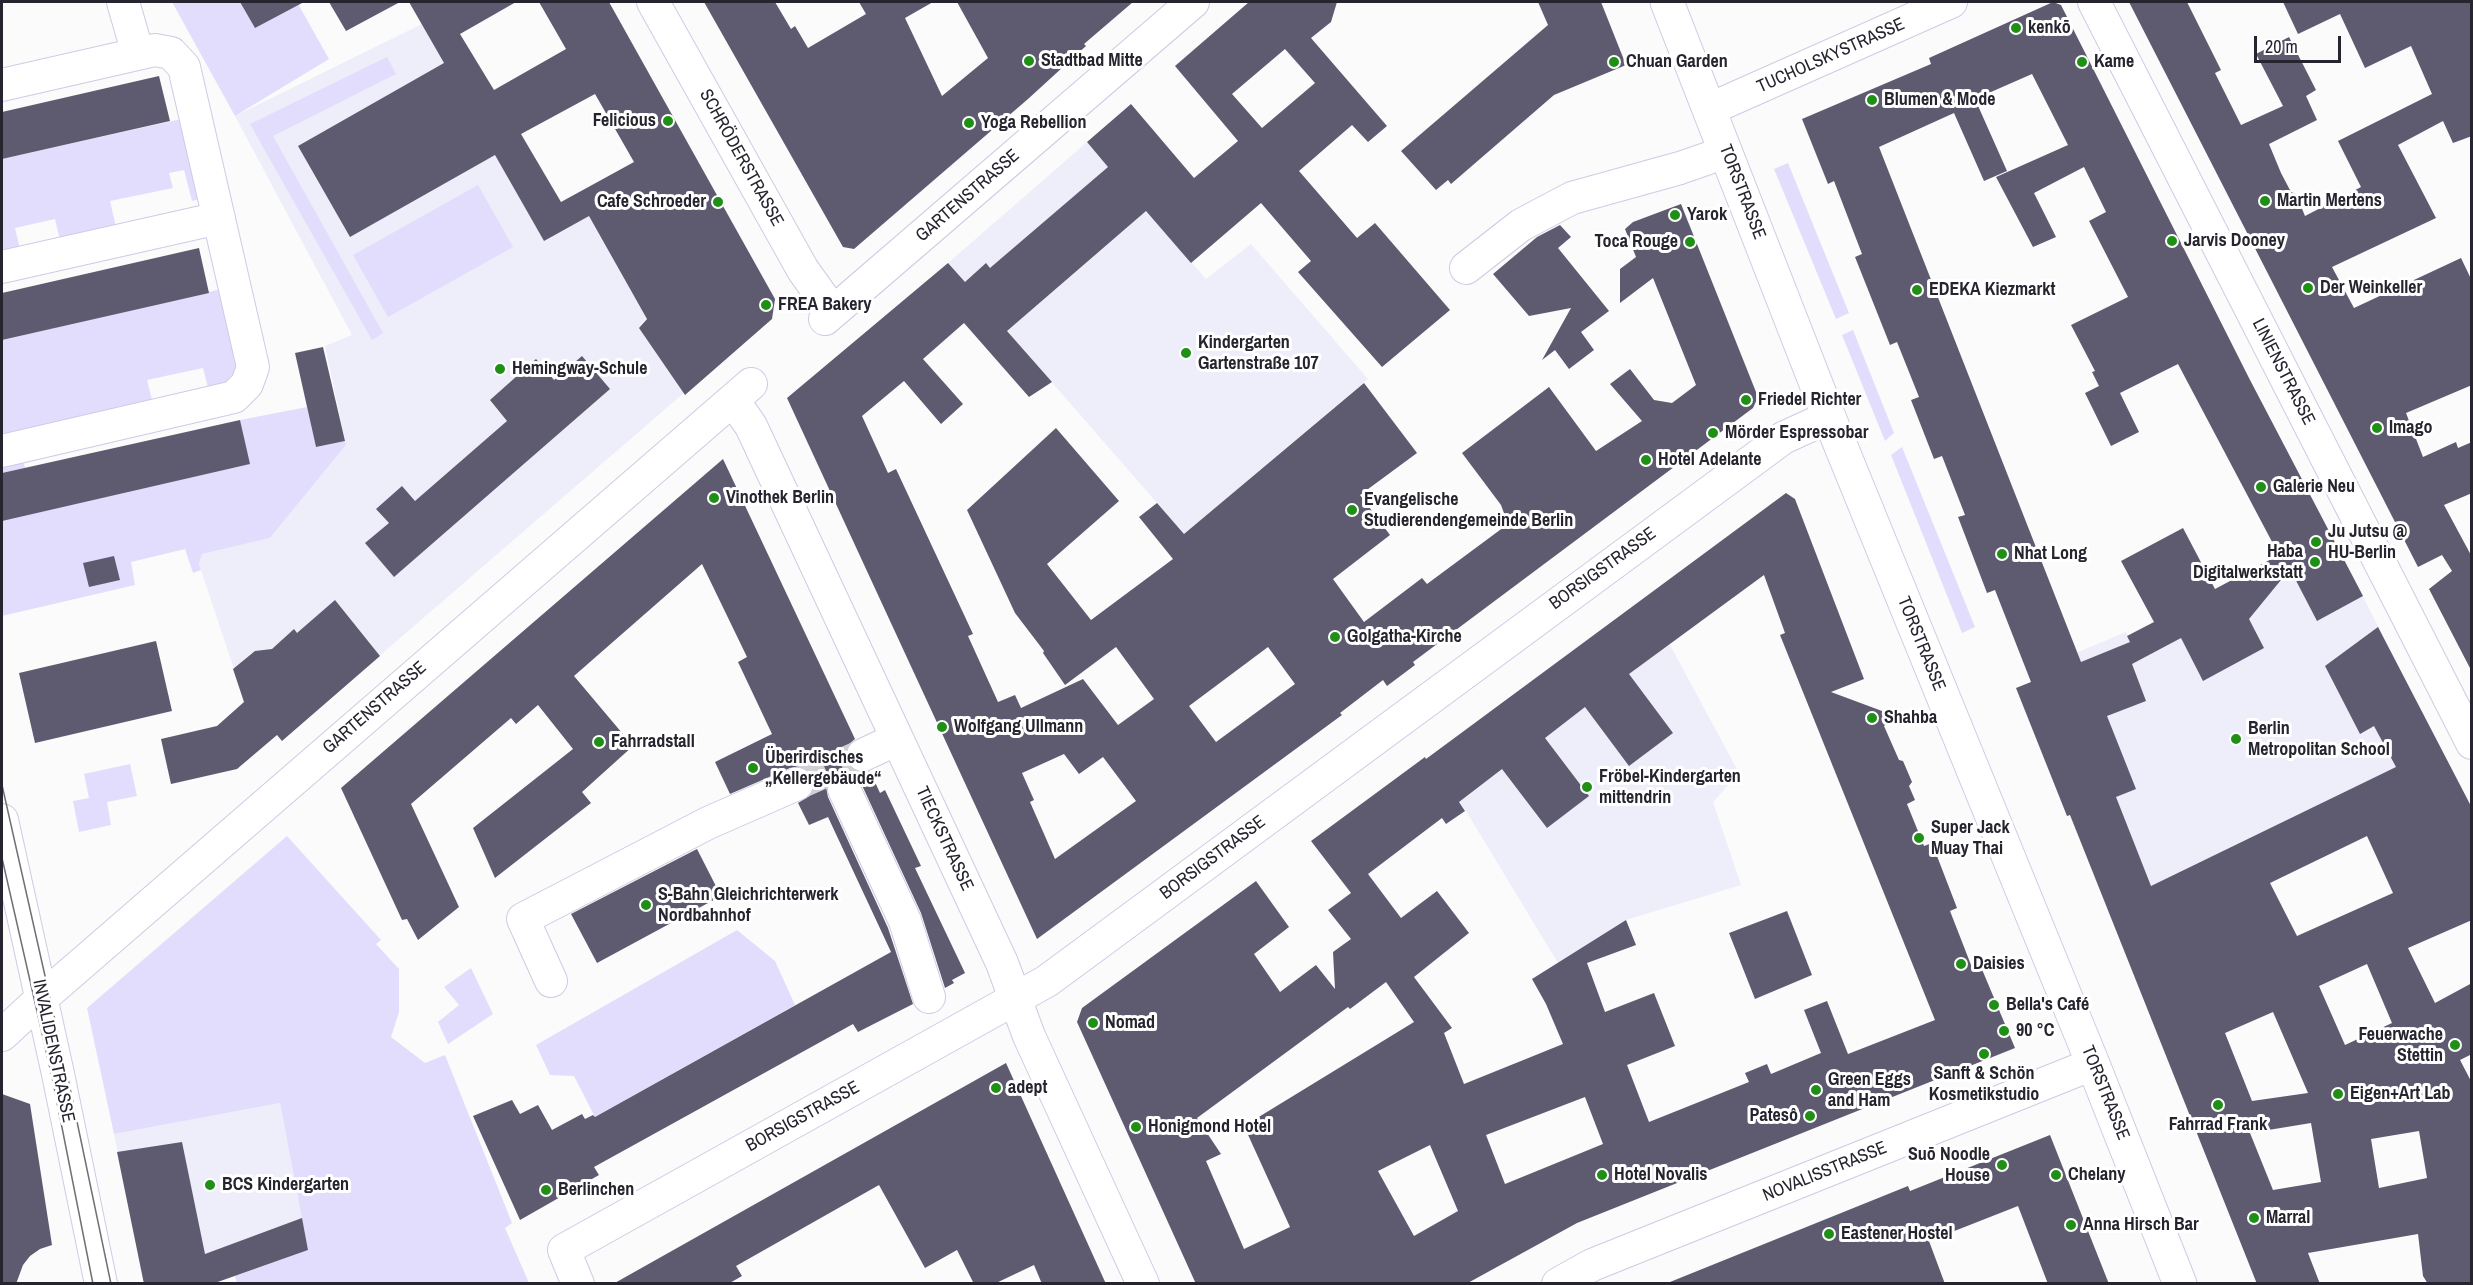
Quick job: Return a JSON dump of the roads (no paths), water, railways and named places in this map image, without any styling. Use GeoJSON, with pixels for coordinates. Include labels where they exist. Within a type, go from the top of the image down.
{"type":"FeatureCollection","features":[{"type":"Feature","properties":{"kind":"main road","name":"TORSTRASSE"},"geometry":{"type":"LineString","coordinates":[[1667,2],[1829,417],[2093,1064],[2180,1284]]}},
{"type":"Feature","properties":{"kind":"street"},"geometry":{"type":"LineString","coordinates":[[123,2],[138,54]]}},
{"type":"Feature","properties":{"kind":"street","name":"SCHRÖDERSTRASSE"},"geometry":{"type":"LineString","coordinates":[[653,2],[829,315]]}},
{"type":"Feature","properties":{"kind":"street","name":"GARTENSTRASSE"},"geometry":{"type":"LineString","coordinates":[[829,315],[1192,2]]}},
{"type":"Feature","properties":{"kind":"street","name":"TUCHOLSKYSTRASSE"},"geometry":{"type":"LineString","coordinates":[[1710,109],[1952,2]]}},
{"type":"Feature","properties":{"kind":"street","name":"LINIENSTRASSE"},"geometry":{"type":"LineString","coordinates":[[2094,2],[2472,743]]}},
{"type":"Feature","properties":{"kind":"street"},"geometry":{"type":"LineString","coordinates":[[2,85],[155,50],[171,53],[184,67],[253,367],[247,384],[234,397],[2,451]]}},
{"type":"Feature","properties":{"kind":"street"},"geometry":{"type":"LineString","coordinates":[[1466,268],[1521,225],[1572,198],[1680,168],[1726,152]]}},
{"type":"Feature","properties":{"kind":"street"},"geometry":{"type":"LineString","coordinates":[[2,267],[219,218]]}},
{"type":"Feature","properties":{"kind":"street","name":"GARTENSTRASSE"},"geometry":{"type":"LineString","coordinates":[[2,1035],[742,392]]}},
{"type":"Feature","properties":{"kind":"street","name":"TIECKSTRASSE"},"geometry":{"type":"LineString","coordinates":[[742,392],[752,426],[1002,963],[1029,1036],[1143,1284]]}},
{"type":"Feature","properties":{"kind":"street","name":"BORSIGSTRASSE"},"geometry":{"type":"LineString","coordinates":[[578,1284],[564,1250],[1047,981],[1783,438],[1829,417]]}},
{"type":"Feature","properties":{"kind":"street"},"geometry":{"type":"LineString","coordinates":[[863,754],[897,739]]}},
{"type":"Feature","properties":{"kind":"street"},"geometry":{"type":"LineString","coordinates":[[551,981],[523,919],[708,824],[797,784]]}},
{"type":"Feature","properties":{"kind":"street"},"geometry":{"type":"LineString","coordinates":[[844,789],[905,921],[929,997]]}},
{"type":"Feature","properties":{"kind":"street","name":"INVALIDENSTRASSE"},"geometry":{"type":"LineString","coordinates":[[2,820],[42,998],[101,1284]]}},
{"type":"Feature","properties":{"kind":"street","name":"NOVALISSTRASSE"},"geometry":{"type":"LineString","coordinates":[[1558,1284],[1592,1265],[2093,1064]]}},
{"type":"Feature","properties":{"kind":"tunnel"},"geometry":{"type":"LineString","coordinates":[[797,784],[863,755]]}},
{"type":"Feature","properties":{"kind":"tram line"},"geometry":{"type":"LineString","coordinates":[[2,785],[66,1069],[111,1284]]}},
{"type":"Feature","properties":{"kind":"tram line"},"geometry":{"type":"LineString","coordinates":[[2,858],[52,1077],[93,1284]]}},
{"type":"Feature","properties":{"kind":"place","name":"kenkō"},"geometry":{"type":"Point","coordinates":[2016,28]}},
{"type":"Feature","properties":{"kind":"place","name":"Stadtbad Mitte"},"geometry":{"type":"Point","coordinates":[1029,61]}},
{"type":"Feature","properties":{"kind":"place","name":"Chuan Garden"},"geometry":{"type":"Point","coordinates":[1614,62]}},
{"type":"Feature","properties":{"kind":"place","name":"Kame"},"geometry":{"type":"Point","coordinates":[2082,62]}},
{"type":"Feature","properties":{"kind":"place","name":"Blumen & Mode"},"geometry":{"type":"Point","coordinates":[1872,100]}},
{"type":"Feature","properties":{"kind":"place","name":"Felicious"},"geometry":{"type":"Point","coordinates":[668,121]}},
{"type":"Feature","properties":{"kind":"place","name":"Yoga Rebellion"},"geometry":{"type":"Point","coordinates":[969,123]}},
{"type":"Feature","properties":{"kind":"place","name":"Martin Mertens"},"geometry":{"type":"Point","coordinates":[2265,201]}},
{"type":"Feature","properties":{"kind":"place","name":"Cafe Schroeder"},"geometry":{"type":"Point","coordinates":[718,202]}},
{"type":"Feature","properties":{"kind":"place","name":"Yarok"},"geometry":{"type":"Point","coordinates":[1675,215]}},
{"type":"Feature","properties":{"kind":"place","name":"Jarvis Dooney"},"geometry":{"type":"Point","coordinates":[2172,241]}},
{"type":"Feature","properties":{"kind":"place","name":"Toca Rouge"},"geometry":{"type":"Point","coordinates":[1690,242]}},
{"type":"Feature","properties":{"kind":"place","name":"Der Weinkeller"},"geometry":{"type":"Point","coordinates":[2308,288]}},
{"type":"Feature","properties":{"kind":"place","name":"EDEKA Kiezmarkt"},"geometry":{"type":"Point","coordinates":[1917,290]}},
{"type":"Feature","properties":{"kind":"place","name":"FREA Bakery"},"geometry":{"type":"Point","coordinates":[766,305]}},
{"type":"Feature","properties":{"kind":"place","name":"Kindergarten Gartenstraße 107"},"geometry":{"type":"Point","coordinates":[1186,353]}},
{"type":"Feature","properties":{"kind":"place","name":"Hemingway-Schule"},"geometry":{"type":"Point","coordinates":[500,369]}},
{"type":"Feature","properties":{"kind":"place","name":"Friedel Richter"},"geometry":{"type":"Point","coordinates":[1746,400]}},
{"type":"Feature","properties":{"kind":"place","name":"Imago"},"geometry":{"type":"Point","coordinates":[2377,428]}},
{"type":"Feature","properties":{"kind":"place","name":"Mörder Espressobar"},"geometry":{"type":"Point","coordinates":[1713,433]}},
{"type":"Feature","properties":{"kind":"place","name":"Hotel Adelante"},"geometry":{"type":"Point","coordinates":[1646,460]}},
{"type":"Feature","properties":{"kind":"place","name":"Galerie Neu"},"geometry":{"type":"Point","coordinates":[2261,487]}},
{"type":"Feature","properties":{"kind":"place","name":"Vinothek Berlin"},"geometry":{"type":"Point","coordinates":[714,498]}},
{"type":"Feature","properties":{"kind":"place","name":"Evangelische Studierendengemeinde Berlin"},"geometry":{"type":"Point","coordinates":[1352,510]}},
{"type":"Feature","properties":{"kind":"place","name":"Ju Jutsu @ HU-Berlin"},"geometry":{"type":"Point","coordinates":[2316,542]}},
{"type":"Feature","properties":{"kind":"place","name":"Nhat Long"},"geometry":{"type":"Point","coordinates":[2002,554]}},
{"type":"Feature","properties":{"kind":"place","name":"Haba Digitalwerkstatt"},"geometry":{"type":"Point","coordinates":[2315,562]}},
{"type":"Feature","properties":{"kind":"place","name":"Golgatha-Kirche"},"geometry":{"type":"Point","coordinates":[1335,637]}},
{"type":"Feature","properties":{"kind":"place","name":"Shahba"},"geometry":{"type":"Point","coordinates":[1872,718]}},
{"type":"Feature","properties":{"kind":"place","name":"Wolfgang Ullmann"},"geometry":{"type":"Point","coordinates":[942,727]}},
{"type":"Feature","properties":{"kind":"place","name":"Berlin Metropolitan School"},"geometry":{"type":"Point","coordinates":[2236,739]}},
{"type":"Feature","properties":{"kind":"place","name":"Fahrradstall"},"geometry":{"type":"Point","coordinates":[599,742]}},
{"type":"Feature","properties":{"kind":"place","name":"Überirdisches „Kellergebäude“"},"geometry":{"type":"Point","coordinates":[753,768]}},
{"type":"Feature","properties":{"kind":"place","name":"Fröbel-Kindergarten mittendrin"},"geometry":{"type":"Point","coordinates":[1587,787]}},
{"type":"Feature","properties":{"kind":"place","name":"Super Jack Muay Thai"},"geometry":{"type":"Point","coordinates":[1919,838]}},
{"type":"Feature","properties":{"kind":"place","name":"S-Bahn Gleichrichterwerk Nordbahnhof"},"geometry":{"type":"Point","coordinates":[646,905]}},
{"type":"Feature","properties":{"kind":"place","name":"Daisies"},"geometry":{"type":"Point","coordinates":[1961,964]}},
{"type":"Feature","properties":{"kind":"place","name":"Bella's Café"},"geometry":{"type":"Point","coordinates":[1994,1005]}},
{"type":"Feature","properties":{"kind":"place","name":"Nomad"},"geometry":{"type":"Point","coordinates":[1093,1023]}},
{"type":"Feature","properties":{"kind":"place","name":"90 °C"},"geometry":{"type":"Point","coordinates":[2004,1031]}},
{"type":"Feature","properties":{"kind":"place","name":"Feuerwache Stettin"},"geometry":{"type":"Point","coordinates":[2455,1045]}},
{"type":"Feature","properties":{"kind":"place","name":"Sanft & Schön Kosmetikstudio"},"geometry":{"type":"Point","coordinates":[1984,1054]}},
{"type":"Feature","properties":{"kind":"place","name":"adept"},"geometry":{"type":"Point","coordinates":[996,1088]}},
{"type":"Feature","properties":{"kind":"place","name":"Green Eggs and Ham"},"geometry":{"type":"Point","coordinates":[1816,1090]}},
{"type":"Feature","properties":{"kind":"place","name":"Eigen+Art Lab"},"geometry":{"type":"Point","coordinates":[2338,1094]}},
{"type":"Feature","properties":{"kind":"place","name":"Fahrrad Frank"},"geometry":{"type":"Point","coordinates":[2218,1105]}},
{"type":"Feature","properties":{"kind":"place","name":"Patesô"},"geometry":{"type":"Point","coordinates":[1810,1116]}},
{"type":"Feature","properties":{"kind":"place","name":"Honigmond Hotel"},"geometry":{"type":"Point","coordinates":[1136,1127]}},
{"type":"Feature","properties":{"kind":"place","name":"Suō Noodle House"},"geometry":{"type":"Point","coordinates":[2002,1165]}},
{"type":"Feature","properties":{"kind":"place","name":"Hotel Novalis"},"geometry":{"type":"Point","coordinates":[1602,1175]}},
{"type":"Feature","properties":{"kind":"place","name":"Chelany"},"geometry":{"type":"Point","coordinates":[2056,1175]}},
{"type":"Feature","properties":{"kind":"place","name":"BCS Kindergarten"},"geometry":{"type":"Point","coordinates":[210,1185]}},
{"type":"Feature","properties":{"kind":"place","name":"Berlinchen"},"geometry":{"type":"Point","coordinates":[546,1190]}},
{"type":"Feature","properties":{"kind":"place","name":"Marral"},"geometry":{"type":"Point","coordinates":[2254,1218]}},
{"type":"Feature","properties":{"kind":"place","name":"Anna Hirsch Bar"},"geometry":{"type":"Point","coordinates":[2071,1225]}},
{"type":"Feature","properties":{"kind":"place","name":"Eastener Hostel"},"geometry":{"type":"Point","coordinates":[1829,1234]}}]}
